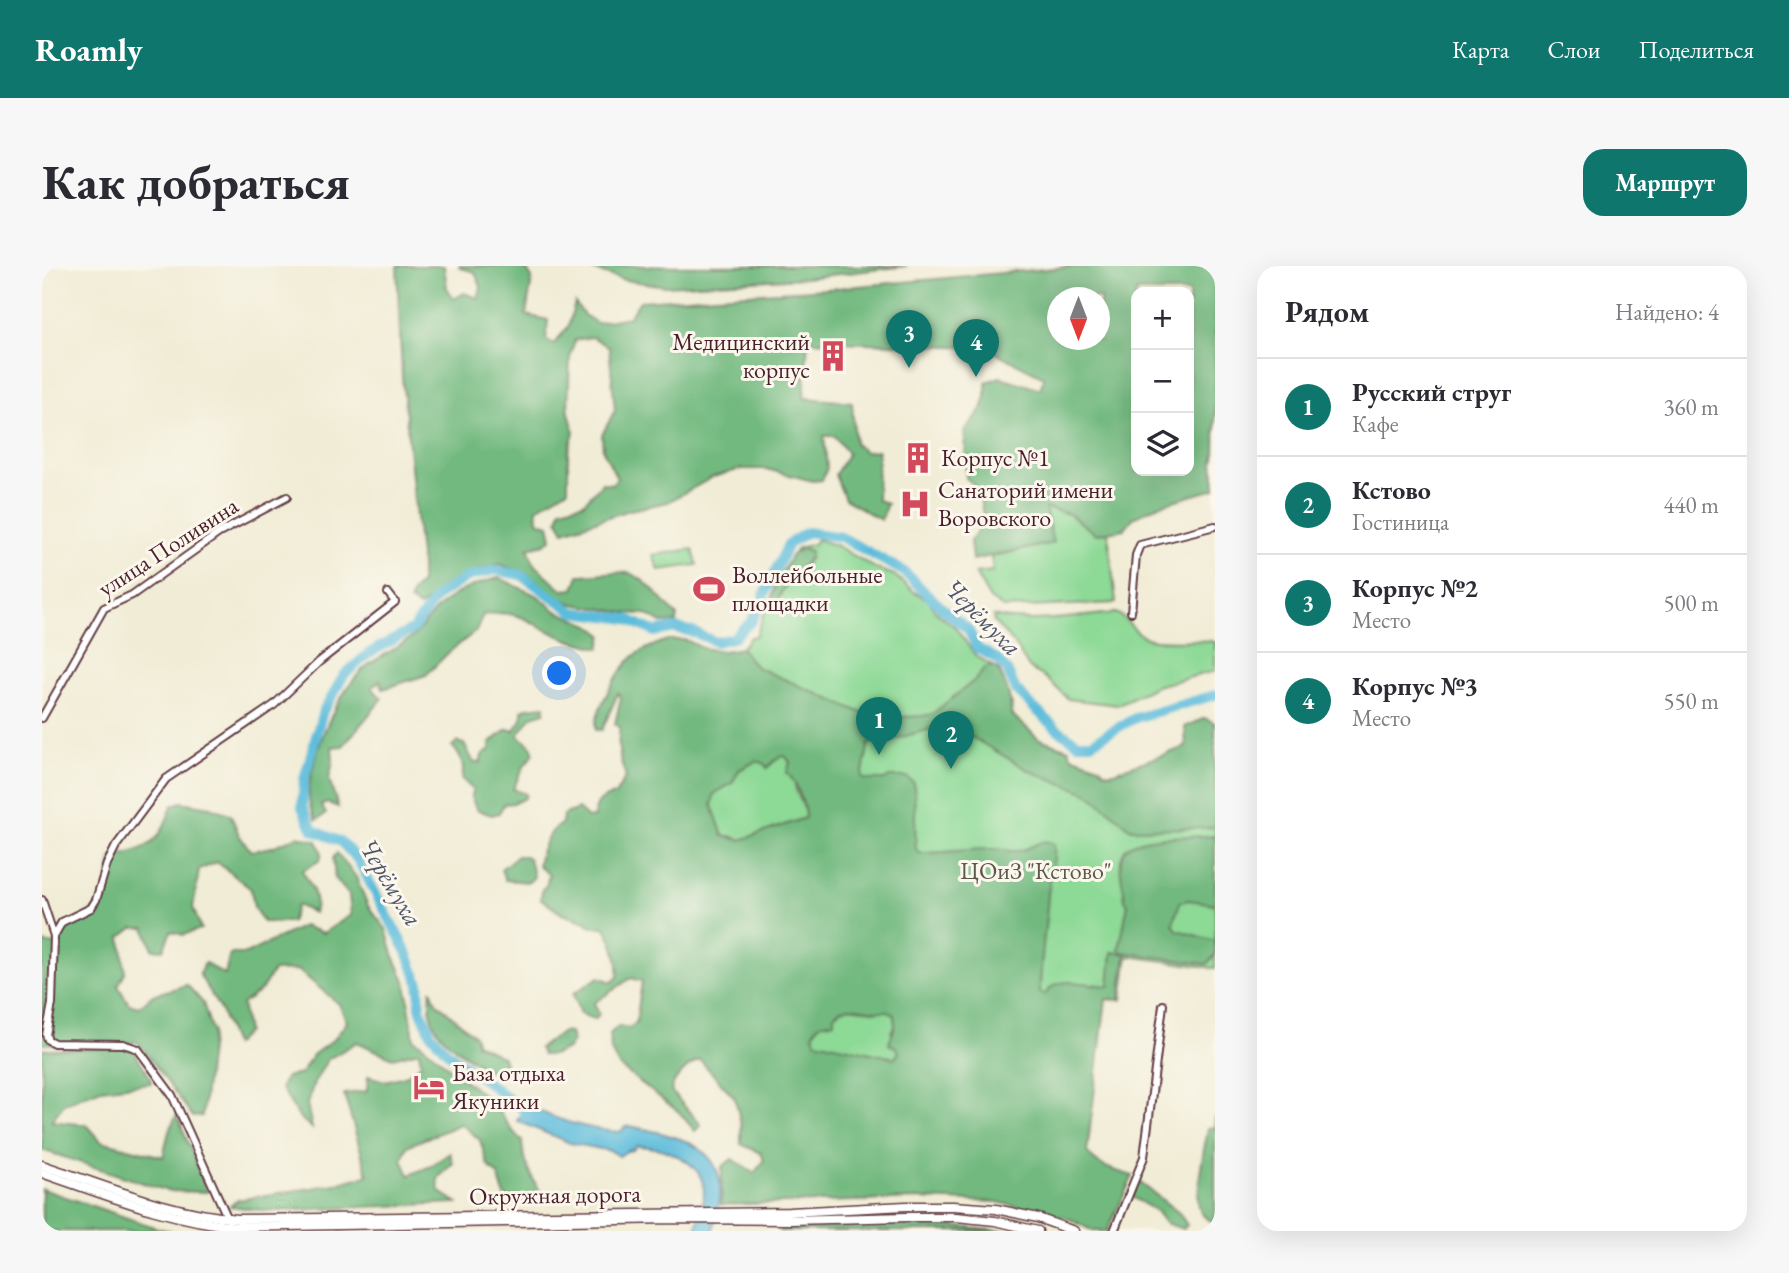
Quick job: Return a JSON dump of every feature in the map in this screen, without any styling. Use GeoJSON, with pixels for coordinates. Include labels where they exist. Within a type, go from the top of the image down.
{"type":"FeatureCollection","features":[{"type":"Feature","properties":{"kind":"main road","name":"Окружная дорога"},"geometry":{"type":"LineString","coordinates":[[42,1165],[167,1206],[228,1218],[673,1215],[956,1217],[995,1221],[1038,1231]]}},
{"type":"Feature","properties":{"kind":"main road","name":"Окружная дорога"},"geometry":{"type":"LineString","coordinates":[[42,1173],[164,1214],[208,1224],[233,1226],[673,1215]]}},
{"type":"Feature","properties":{"kind":"main road","name":"Окружная дорога"},"geometry":{"type":"LineString","coordinates":[[744,1215],[953,1206],[996,1209],[1073,1231]]}},
{"type":"Feature","properties":{"kind":"street","name":"улица Поливина"},"geometry":{"type":"LineString","coordinates":[[42,718],[104,608],[132,595],[219,533],[287,497]]}},
{"type":"Feature","properties":{"kind":"street"},"geometry":{"type":"LineString","coordinates":[[1131,612],[1136,555],[1140,545],[1215,526]]}},
{"type":"Feature","properties":{"kind":"street"},"geometry":{"type":"LineString","coordinates":[[54,936],[62,922],[91,908],[116,846],[166,779],[274,705],[320,661],[395,602],[388,593]]}},
{"type":"Feature","properties":{"kind":"street"},"geometry":{"type":"LineString","coordinates":[[42,900],[54,936],[52,995],[46,1035],[48,1040],[54,1043],[123,1044],[138,1049],[172,1095],[233,1226]]}},
{"type":"Feature","properties":{"kind":"street"},"geometry":{"type":"LineString","coordinates":[[1114,1231],[1144,1157],[1163,1005]]}},
{"type":"Feature","properties":{"kind":"green space"},"geometry":{"type":"Polygon","coordinates":[[[397,266],[444,266],[447,288],[454,299],[464,293],[478,298],[481,287],[475,272],[459,266],[524,266],[532,278],[526,315],[548,320],[546,339],[554,344],[568,327],[575,303],[584,315],[597,323],[629,317],[640,301],[826,289],[1078,266],[1215,266],[1215,489],[1159,505],[1134,517],[1124,529],[1096,534],[1069,514],[1045,508],[1053,543],[972,560],[970,541],[981,526],[983,515],[978,488],[966,478],[965,431],[982,409],[986,397],[986,382],[1000,377],[1040,389],[1044,377],[990,350],[976,347],[808,341],[804,398],[852,402],[855,444],[865,452],[878,450],[877,500],[887,503],[881,520],[845,499],[835,475],[848,453],[834,436],[824,436],[827,468],[822,480],[813,481],[766,469],[741,469],[713,477],[668,502],[630,510],[564,531],[558,520],[561,509],[584,503],[602,483],[612,484],[617,478],[603,450],[602,435],[615,410],[609,347],[592,337],[575,340],[570,356],[568,408],[574,432],[568,453],[568,489],[537,508],[538,521],[549,525],[552,538],[545,544],[528,548],[534,564],[563,590],[574,589],[579,575],[616,572],[634,575],[661,598],[677,616],[677,622],[662,623],[646,614],[573,604],[561,599],[526,574],[500,564],[481,569],[450,584],[420,607],[410,601],[412,592],[421,583],[402,377],[397,266]]]}},
{"type":"Feature","properties":{"kind":"green space"},"geometry":{"type":"Polygon","coordinates":[[[581,266],[907,266],[805,278],[665,286],[624,280],[581,266]]]}},
{"type":"Feature","properties":{"kind":"green space"},"geometry":{"type":"Polygon","coordinates":[[[1044,508],[1069,514],[1096,534],[1108,532],[1116,603],[1003,608],[990,599],[975,573],[993,571],[991,557],[1052,543],[1044,508]]]}},
{"type":"Feature","properties":{"kind":"green space","name":"ЦОиЗ \"Кстово\""},"geometry":{"type":"Polygon","coordinates":[[[817,539],[837,546],[877,569],[894,575],[914,592],[929,600],[934,610],[955,627],[976,656],[999,670],[1012,703],[1011,714],[1039,739],[1069,749],[1071,756],[1111,773],[1215,738],[1215,968],[1128,956],[1122,1000],[1104,999],[1020,1008],[959,962],[813,692],[756,667],[741,648],[751,637],[756,636],[764,614],[769,607],[771,609],[774,606],[786,586],[786,579],[807,563],[803,548],[795,552],[797,548],[814,544],[817,539]]]}},
{"type":"Feature","properties":{"kind":"green space"},"geometry":{"type":"Polygon","coordinates":[[[803,548],[810,551],[810,558],[786,579],[786,586],[771,609],[769,607],[777,581],[792,555],[803,548]]]}},
{"type":"Feature","properties":{"kind":"green space"},"geometry":{"type":"Polygon","coordinates":[[[693,549],[697,565],[659,570],[653,555],[693,549]]]}},
{"type":"Feature","properties":{"kind":"green space"},"geometry":{"type":"Polygon","coordinates":[[[499,578],[538,596],[556,611],[590,625],[603,635],[600,648],[567,639],[518,616],[497,613],[483,615],[476,631],[426,675],[383,689],[380,680],[372,688],[382,699],[343,746],[332,747],[333,761],[329,779],[338,807],[328,803],[321,805],[326,814],[316,820],[310,805],[312,771],[325,730],[345,691],[368,665],[413,636],[451,597],[474,585],[499,578]]]}},
{"type":"Feature","properties":{"kind":"green space"},"geometry":{"type":"Polygon","coordinates":[[[1116,613],[1138,633],[1153,640],[1215,642],[1215,671],[1156,686],[1117,705],[1068,699],[1045,677],[1030,669],[1013,642],[994,622],[993,616],[1039,620],[1116,613]]]}},
{"type":"Feature","properties":{"kind":"green space"},"geometry":{"type":"Polygon","coordinates":[[[668,640],[686,640],[702,648],[723,651],[741,648],[756,667],[860,712],[887,718],[932,714],[975,680],[985,668],[993,666],[1001,675],[1006,688],[1011,714],[1039,739],[1069,749],[1071,756],[1111,773],[1186,747],[1185,727],[1205,718],[1215,723],[1215,827],[1206,828],[1131,829],[1090,794],[1030,771],[949,724],[884,742],[869,743],[862,777],[866,780],[885,780],[889,777],[907,777],[914,783],[916,849],[919,853],[982,849],[1018,851],[1040,842],[1054,844],[1040,993],[1046,994],[1057,984],[1065,982],[1109,986],[1112,952],[1126,954],[1120,1000],[1106,999],[1087,1152],[1101,1165],[1133,1176],[1107,1231],[1093,1231],[1070,1219],[997,1202],[921,1199],[721,1205],[722,1167],[732,1159],[754,1173],[764,1161],[761,1153],[741,1144],[741,1125],[735,1098],[700,1060],[687,1068],[678,1077],[671,1091],[701,1125],[695,1131],[680,1113],[619,1066],[611,1051],[610,1034],[618,1026],[629,1028],[636,1023],[642,981],[631,978],[594,1003],[599,1014],[595,1019],[580,1014],[573,994],[599,977],[612,982],[618,977],[613,944],[604,927],[592,927],[586,922],[562,914],[541,899],[542,889],[546,886],[549,875],[538,865],[548,836],[562,823],[563,815],[578,809],[588,818],[594,817],[598,804],[606,797],[615,795],[626,776],[619,752],[620,727],[615,724],[621,697],[618,693],[602,730],[596,730],[603,702],[614,681],[633,657],[668,640]],[[780,756],[767,768],[764,763],[756,761],[739,770],[732,783],[714,794],[712,805],[723,836],[741,840],[805,818],[800,794],[787,773],[790,762],[785,756],[780,756]],[[850,1007],[841,1009],[834,1015],[834,1021],[817,1026],[813,1034],[816,1041],[894,1058],[899,1053],[897,1048],[889,1044],[895,1025],[894,1015],[888,1011],[850,1007]]]}},
{"type":"Feature","properties":{"kind":"green space"},"geometry":{"type":"Polygon","coordinates":[[[545,706],[545,712],[532,716],[518,735],[531,746],[534,753],[513,789],[526,794],[525,798],[504,804],[499,813],[492,815],[477,810],[471,797],[473,790],[462,779],[461,761],[452,746],[457,742],[464,744],[474,763],[481,762],[482,755],[490,749],[490,743],[508,729],[513,731],[522,720],[522,711],[545,706]]]}},
{"type":"Feature","properties":{"kind":"green space"},"geometry":{"type":"Polygon","coordinates":[[[785,755],[790,763],[805,818],[741,840],[723,836],[712,805],[713,794],[732,783],[739,770],[756,761],[764,763],[785,755]]]}},
{"type":"Feature","properties":{"kind":"green space"},"geometry":{"type":"Polygon","coordinates":[[[181,802],[211,807],[231,815],[239,835],[251,851],[272,847],[298,836],[317,841],[322,853],[320,860],[302,871],[315,896],[314,913],[297,905],[291,922],[263,922],[254,907],[251,889],[217,862],[199,870],[193,908],[201,929],[183,935],[171,931],[163,950],[153,949],[145,928],[133,928],[121,937],[125,972],[118,986],[129,1004],[139,1007],[153,995],[187,985],[203,1003],[212,1032],[202,1116],[193,1117],[138,1042],[42,1044],[42,943],[59,945],[61,927],[96,908],[108,886],[112,857],[137,851],[152,842],[162,829],[172,806],[181,802]]]}},
{"type":"Feature","properties":{"kind":"green space"},"geometry":{"type":"Polygon","coordinates":[[[1215,836],[1215,904],[1189,900],[1180,902],[1173,924],[1177,930],[1215,941],[1215,955],[1207,964],[1121,952],[1119,949],[1128,904],[1125,900],[1121,869],[1124,851],[1130,845],[1152,839],[1215,836]]]}},
{"type":"Feature","properties":{"kind":"green space"},"geometry":{"type":"Polygon","coordinates":[[[337,853],[356,877],[368,906],[386,929],[393,954],[406,983],[414,1039],[492,1102],[522,1140],[526,1163],[543,1197],[536,1204],[505,1197],[498,1175],[488,1166],[480,1140],[461,1124],[407,1146],[402,1160],[409,1175],[431,1166],[450,1153],[453,1163],[438,1178],[439,1191],[457,1203],[269,1211],[230,1206],[237,1200],[336,1184],[368,1175],[344,1094],[367,1091],[368,1076],[385,1081],[405,1076],[421,1064],[419,1051],[393,1058],[357,1042],[327,1060],[314,1083],[307,1104],[312,1128],[299,1117],[281,1088],[286,1077],[301,1074],[313,1055],[334,1039],[347,1022],[339,1004],[298,970],[273,971],[261,990],[242,1004],[247,1032],[234,1045],[221,1011],[199,974],[205,963],[225,975],[230,954],[246,954],[303,926],[323,933],[351,915],[349,895],[335,878],[333,858],[337,853]]]}},
{"type":"Feature","properties":{"kind":"green space"},"geometry":{"type":"Polygon","coordinates":[[[517,856],[529,859],[534,877],[529,882],[505,880],[501,869],[517,856]]]}},
{"type":"Feature","properties":{"kind":"green space"},"geometry":{"type":"Polygon","coordinates":[[[431,989],[436,1002],[475,1036],[476,1043],[503,1057],[506,1066],[502,1078],[453,1047],[438,1031],[431,1014],[431,989]]]}},
{"type":"Feature","properties":{"kind":"green space"},"geometry":{"type":"Polygon","coordinates":[[[850,1007],[889,1011],[894,1015],[895,1025],[891,1031],[899,1053],[894,1058],[815,1041],[813,1034],[819,1025],[834,1013],[850,1007]]]}},
{"type":"Feature","properties":{"kind":"green space"},"geometry":{"type":"Polygon","coordinates":[[[563,1032],[570,1033],[572,1041],[568,1049],[553,1055],[543,1055],[539,1048],[563,1032]]]}},
{"type":"Feature","properties":{"kind":"green space"},"geometry":{"type":"Polygon","coordinates":[[[132,1048],[151,1083],[101,1089],[65,1103],[51,1121],[87,1125],[101,1141],[163,1157],[169,1131],[177,1114],[207,1192],[168,1191],[42,1150],[42,1049],[132,1048]]]}},
{"type":"Feature","properties":{"kind":"green space"},"geometry":{"type":"Polygon","coordinates":[[[1215,1116],[1215,1223],[1201,1213],[1198,1199],[1208,1128],[1214,1127],[1215,1116]]]}},
{"type":"Feature","properties":{"kind":"green space"},"geometry":{"type":"Polygon","coordinates":[[[1138,1181],[1179,1213],[1187,1225],[1183,1229],[1165,1223],[1156,1211],[1132,1197],[1138,1181]]]}},
{"type":"Feature","properties":{"kind":"green space"},"geometry":{"type":"Polygon","coordinates":[[[42,1189],[160,1229],[172,1231],[42,1231],[42,1189]]]}},
{"type":"Feature","properties":{"kind":"green space"},"geometry":{"type":"Polygon","coordinates":[[[938,1225],[1004,1231],[780,1231],[782,1227],[938,1225]]]}},
{"type":"Feature","properties":{"kind":"water"},"geometry":{"type":"Polygon","coordinates":[[[526,1104],[560,1120],[596,1129],[620,1132],[630,1126],[669,1135],[695,1146],[714,1164],[719,1177],[720,1197],[713,1231],[696,1231],[704,1192],[697,1171],[689,1163],[658,1149],[636,1146],[619,1156],[611,1151],[570,1143],[517,1121],[526,1104]]]}},
{"type":"Feature","properties":{"kind":"waterway","name":"Черёмуха"},"geometry":{"type":"LineString","coordinates":[[533,1117],[447,1052],[431,1034],[420,1008],[419,983],[407,952],[357,859],[341,842],[313,830],[302,807],[304,779],[323,711],[344,675],[369,653],[413,629],[437,596],[467,577],[495,570],[521,575],[574,612],[628,619],[655,632],[675,628],[716,642],[733,638],[752,621],[788,544],[807,532],[841,537],[903,571],[968,629],[977,648],[997,659],[1007,670],[1016,690],[1033,707],[1057,729],[1078,743],[1091,743],[1135,718],[1215,695]]}},
{"type":"Feature","properties":{"kind":"place","name":"Медицинский корпус"},"geometry":{"type":"Point","coordinates":[833,356]}},
{"type":"Feature","properties":{"kind":"place","name":"Корпус №2"},"geometry":{"type":"Point","coordinates":[909,368]}},
{"type":"Feature","properties":{"kind":"place","name":"Корпус №3"},"geometry":{"type":"Point","coordinates":[976,377]}},
{"type":"Feature","properties":{"kind":"place","name":"Корпус №1"},"geometry":{"type":"Point","coordinates":[918,458]}},
{"type":"Feature","properties":{"kind":"place","name":"Санаторий имени Воровского"},"geometry":{"type":"Point","coordinates":[915,504]}},
{"type":"Feature","properties":{"kind":"place","name":"Воллейбольные площадки"},"geometry":{"type":"Point","coordinates":[709,589]}},
{"type":"Feature","properties":{"kind":"place","name":"Русский струг"},"geometry":{"type":"Point","coordinates":[879,755]}},
{"type":"Feature","properties":{"kind":"place","name":"Кстово"},"geometry":{"type":"Point","coordinates":[951,769]}},
{"type":"Feature","properties":{"kind":"place","name":"База отдыха Якуники"},"geometry":{"type":"Point","coordinates":[429,1087]}}]}
